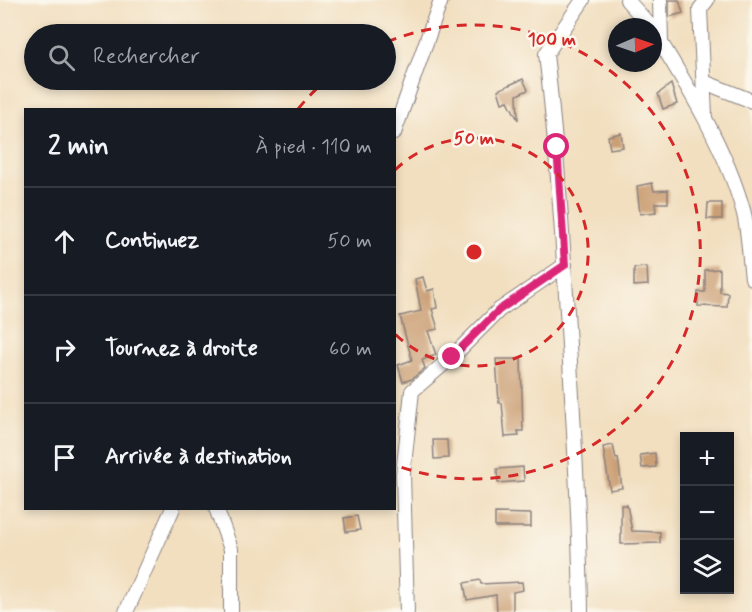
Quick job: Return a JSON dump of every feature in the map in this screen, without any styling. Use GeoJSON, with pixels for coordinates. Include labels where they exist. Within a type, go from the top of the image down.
{"type":"FeatureCollection","features":[{"type":"Feature","properties":{"kind":"street"},"geometry":{"type":"LineString","coordinates":[[396,128],[441,0]]}},
{"type":"Feature","properties":{"kind":"street"},"geometry":{"type":"LineString","coordinates":[[581,612],[580,544],[565,265],[557,147],[546,54],[583,0]]}},
{"type":"Feature","properties":{"kind":"street"},"geometry":{"type":"LineString","coordinates":[[627,0],[643,18]]}},
{"type":"Feature","properties":{"kind":"street"},"geometry":{"type":"LineString","coordinates":[[660,0],[660,18]]}},
{"type":"Feature","properties":{"kind":"street"},"geometry":{"type":"LineString","coordinates":[[705,121],[700,9],[707,0]]}},
{"type":"Feature","properties":{"kind":"street"},"geometry":{"type":"LineString","coordinates":[[662,45],[705,121],[726,164],[744,212],[752,278]]}},
{"type":"Feature","properties":{"kind":"street"},"geometry":{"type":"LineString","coordinates":[[704,82],[752,100]]}},
{"type":"Feature","properties":{"kind":"street"},"geometry":{"type":"LineString","coordinates":[[408,612],[403,474],[412,392],[452,357],[499,310],[565,265]]}},
{"type":"Feature","properties":{"kind":"street"},"geometry":{"type":"LineString","coordinates":[[396,461],[403,474]]}},
{"type":"Feature","properties":{"kind":"street"},"geometry":{"type":"LineString","coordinates":[[126,612],[172,510]]}},
{"type":"Feature","properties":{"kind":"street"},"geometry":{"type":"LineString","coordinates":[[217,510],[231,549],[231,612]]}},
{"type":"Feature","properties":{"kind":"building"},"geometry":{"type":"Polygon","coordinates":[[[669,0],[679,0],[683,13],[669,17],[669,0]]]}},
{"type":"Feature","properties":{"kind":"building"},"geometry":{"type":"Polygon","coordinates":[[[523,79],[528,90],[517,95],[518,120],[508,101],[502,103],[498,90],[523,79]]]}},
{"type":"Feature","properties":{"kind":"building"},"geometry":{"type":"Polygon","coordinates":[[[671,84],[677,104],[663,109],[658,94],[671,84]]]}},
{"type":"Feature","properties":{"kind":"building"},"geometry":{"type":"Polygon","coordinates":[[[621,133],[623,147],[610,149],[608,136],[621,133]]]}},
{"type":"Feature","properties":{"kind":"building"},"geometry":{"type":"Polygon","coordinates":[[[652,183],[654,191],[668,190],[668,203],[655,203],[656,212],[640,214],[637,186],[652,183]]]}},
{"type":"Feature","properties":{"kind":"building"},"geometry":{"type":"Polygon","coordinates":[[[708,203],[722,203],[722,219],[707,219],[708,203]]]}},
{"type":"Feature","properties":{"kind":"building"},"geometry":{"type":"Polygon","coordinates":[[[647,267],[648,285],[634,286],[634,268],[647,267]]]}},
{"type":"Feature","properties":{"kind":"building"},"geometry":{"type":"Polygon","coordinates":[[[720,269],[720,292],[728,293],[727,307],[698,306],[698,292],[705,292],[705,270],[720,269]]]}},
{"type":"Feature","properties":{"kind":"building"},"geometry":{"type":"Polygon","coordinates":[[[423,277],[427,291],[434,289],[437,308],[432,309],[438,329],[428,331],[436,355],[422,360],[425,368],[412,379],[403,382],[398,365],[412,360],[400,316],[421,311],[415,279],[423,277]]]}},
{"type":"Feature","properties":{"kind":"building"},"geometry":{"type":"Polygon","coordinates":[[[496,359],[521,359],[523,431],[518,431],[519,436],[505,437],[502,403],[499,403],[496,359]]]}},
{"type":"Feature","properties":{"kind":"building"},"geometry":{"type":"Polygon","coordinates":[[[433,440],[447,440],[448,458],[434,459],[433,440]]]}},
{"type":"Feature","properties":{"kind":"building"},"geometry":{"type":"Polygon","coordinates":[[[613,445],[616,459],[618,458],[622,488],[610,490],[603,447],[613,445]]]}},
{"type":"Feature","properties":{"kind":"building"},"geometry":{"type":"Polygon","coordinates":[[[655,453],[656,467],[642,468],[640,455],[655,453]]]}},
{"type":"Feature","properties":{"kind":"building"},"geometry":{"type":"Polygon","coordinates":[[[523,467],[524,481],[498,483],[497,469],[523,467]]]}},
{"type":"Feature","properties":{"kind":"building"},"geometry":{"type":"Polygon","coordinates":[[[621,505],[627,505],[632,531],[660,532],[660,543],[621,544],[621,505]]]}},
{"type":"Feature","properties":{"kind":"building"},"geometry":{"type":"Polygon","coordinates":[[[495,513],[531,514],[531,527],[495,527],[495,513]]]}},
{"type":"Feature","properties":{"kind":"building"},"geometry":{"type":"Polygon","coordinates":[[[357,516],[360,530],[346,532],[344,518],[357,516]]]}},
{"type":"Feature","properties":{"kind":"building"},"geometry":{"type":"Polygon","coordinates":[[[480,580],[481,584],[522,582],[523,590],[513,592],[513,612],[497,612],[496,595],[467,600],[464,583],[480,580]]]}},
{"type":"Feature","properties":{"kind":"route"},"geometry":{"type":"LineString","coordinates":[[452,357],[499,310],[565,265],[557,147]]}}]}
